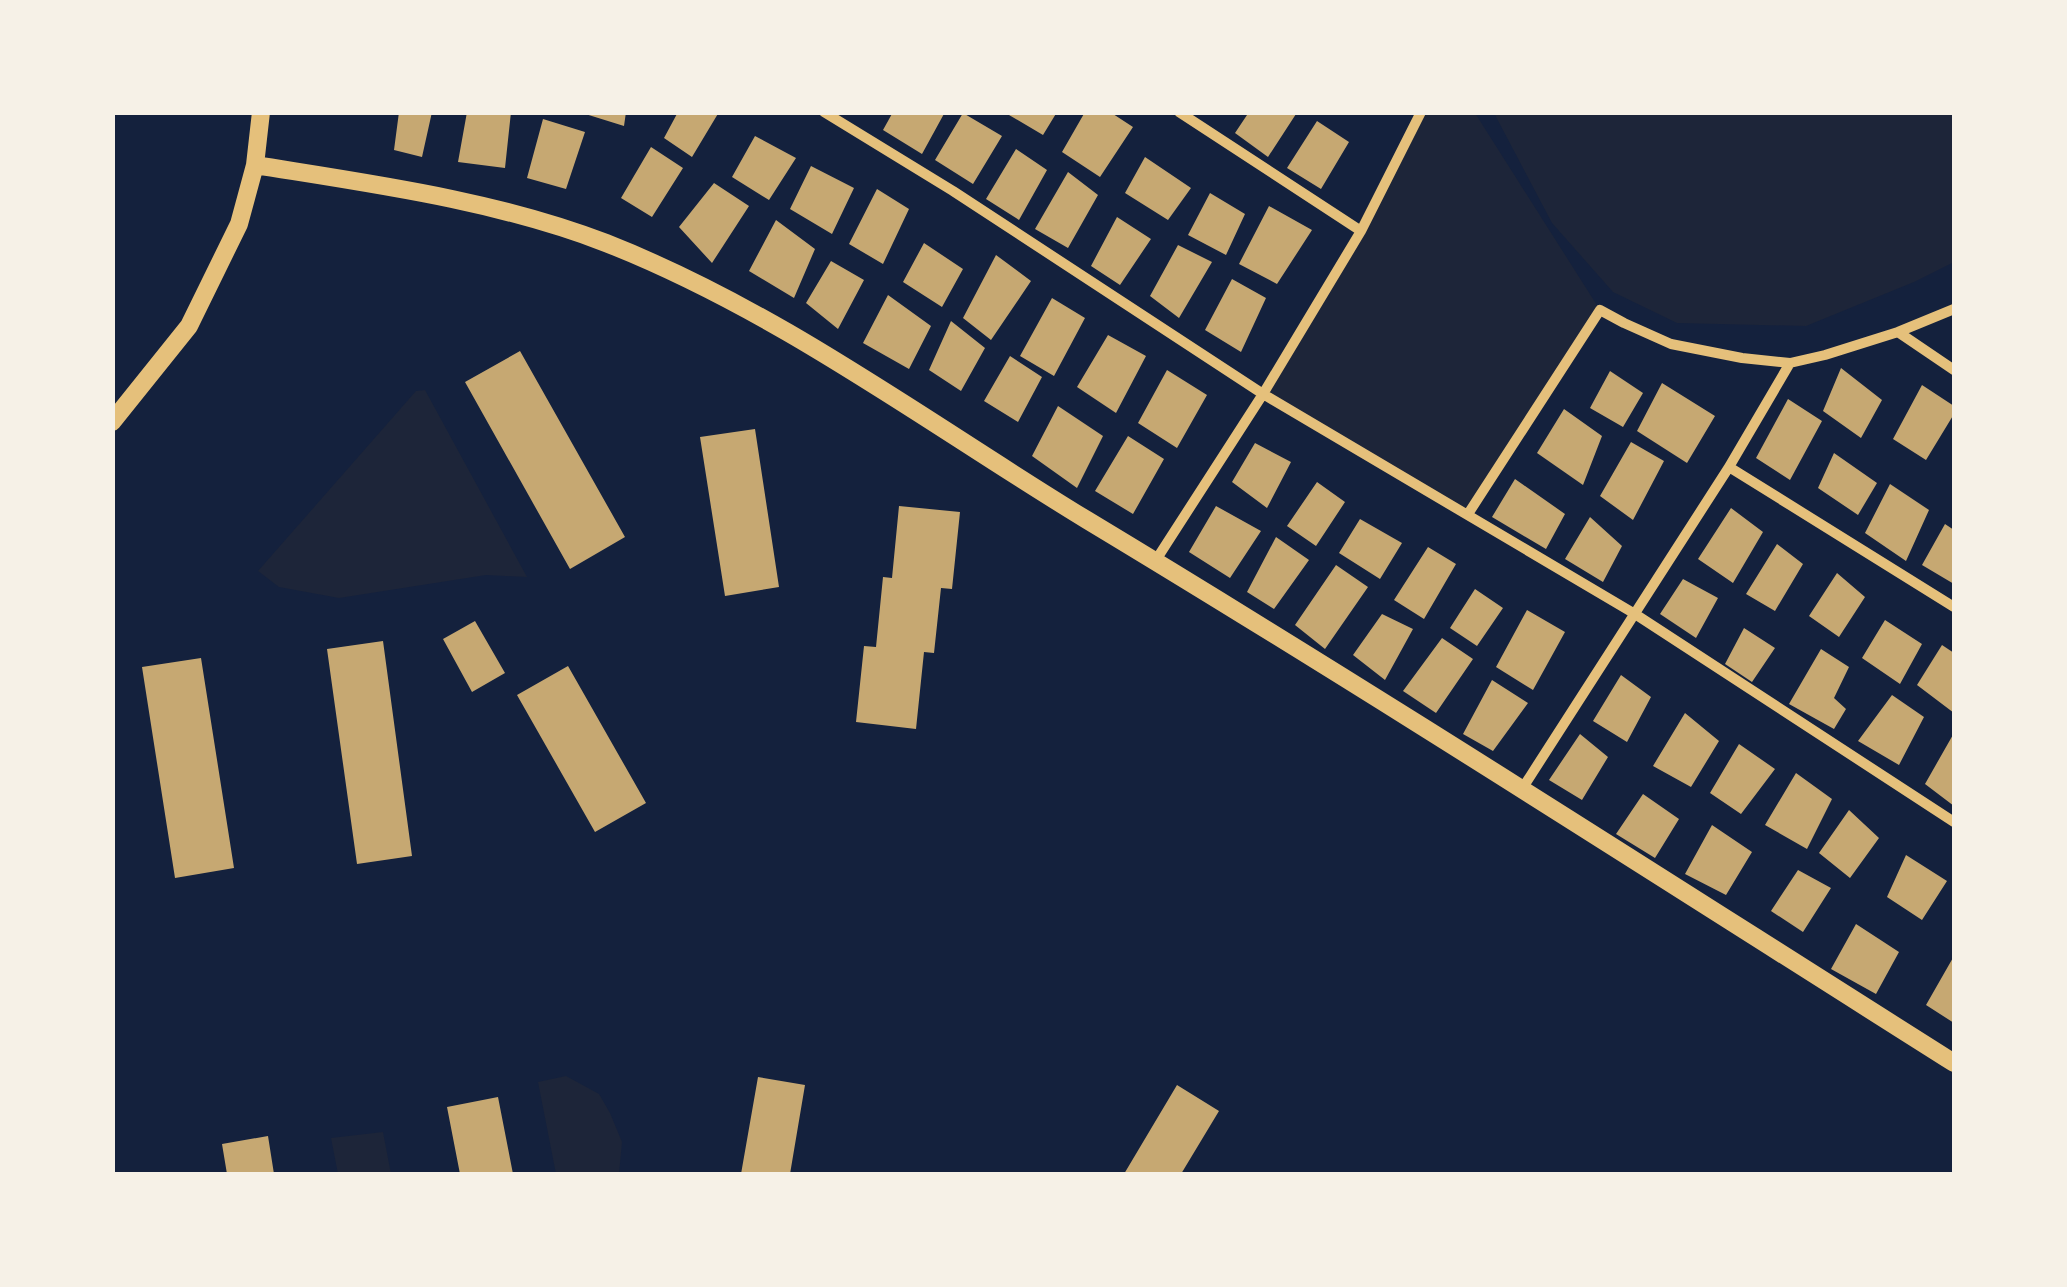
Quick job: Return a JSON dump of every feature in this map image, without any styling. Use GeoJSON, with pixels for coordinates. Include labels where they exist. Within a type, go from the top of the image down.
{"type":"FeatureCollection","features":[{"type":"Feature","properties":{"kind":"street"},"geometry":{"type":"LineString","coordinates":[[112,422],[189,326],[239,224],[255,164],[261,112]]}},
{"type":"Feature","properties":{"kind":"street"},"geometry":{"type":"LineString","coordinates":[[824,112],[953,190],[1264,394],[1635,614],[1954,822]]}},
{"type":"Feature","properties":{"kind":"street"},"geometry":{"type":"LineString","coordinates":[[1179,112],[1361,231]]}},
{"type":"Feature","properties":{"kind":"street"},"geometry":{"type":"LineString","coordinates":[[1156,560],[1264,394],[1361,231],[1422,112]]}},
{"type":"Feature","properties":{"kind":"street"},"geometry":{"type":"LineString","coordinates":[[255,164],[511,212],[604,242],[692,280],[839,363],[1954,1063]]}},
{"type":"Feature","properties":{"kind":"street"},"geometry":{"type":"LineString","coordinates":[[1468,514],[1600,310],[1671,344],[1790,363],[1898,332],[1954,309]]}},
{"type":"Feature","properties":{"kind":"street"},"geometry":{"type":"LineString","coordinates":[[1898,332],[1954,370]]}},
{"type":"Feature","properties":{"kind":"street"},"geometry":{"type":"LineString","coordinates":[[1522,790],[1729,467],[1790,363]]}},
{"type":"Feature","properties":{"kind":"street"},"geometry":{"type":"LineString","coordinates":[[1729,467],[1954,607]]}},
{"type":"Feature","properties":{"kind":"shaded area"},"geometry":{"type":"Polygon","coordinates":[[[1420,113],[1475,113],[1600,310],[1468,514],[1263,394],[1420,113]]]}},
{"type":"Feature","properties":{"kind":"shaded area"},"geometry":{"type":"Polygon","coordinates":[[[1494,113],[1954,113],[1954,262],[1806,326],[1677,323],[1613,292],[1552,223],[1494,113]]]}},
{"type":"Feature","properties":{"kind":"shaded area"},"geometry":{"type":"Polygon","coordinates":[[[425,390],[527,577],[486,575],[339,598],[279,587],[258,571],[416,391],[425,390]]]}},
{"type":"Feature","properties":{"kind":"shaded area"},"geometry":{"type":"Polygon","coordinates":[[[566,1076],[599,1094],[610,1113],[622,1142],[619,1174],[556,1174],[538,1082],[566,1076]]]}},
{"type":"Feature","properties":{"kind":"shaded area"},"geometry":{"type":"Polygon","coordinates":[[[383,1132],[391,1174],[338,1174],[331,1138],[383,1132]]]}},
{"type":"Feature","properties":{"kind":"building"},"geometry":{"type":"Polygon","coordinates":[[[399,112],[432,112],[422,157],[394,150],[399,112]]]}},
{"type":"Feature","properties":{"kind":"building"},"geometry":{"type":"Polygon","coordinates":[[[467,112],[511,112],[505,168],[458,162],[467,112]]]}},
{"type":"Feature","properties":{"kind":"building"},"geometry":{"type":"Polygon","coordinates":[[[579,112],[626,112],[624,126],[579,112]]]}},
{"type":"Feature","properties":{"kind":"building"},"geometry":{"type":"Polygon","coordinates":[[[678,112],[719,112],[692,157],[664,138],[678,112]]]}},
{"type":"Feature","properties":{"kind":"building"},"geometry":{"type":"Polygon","coordinates":[[[893,112],[945,112],[922,154],[883,130],[893,112]]]}},
{"type":"Feature","properties":{"kind":"building"},"geometry":{"type":"Polygon","coordinates":[[[1057,112],[1043,135],[1009,115],[1057,112]]]}},
{"type":"Feature","properties":{"kind":"building"},"geometry":{"type":"Polygon","coordinates":[[[1085,112],[1110,112],[1133,127],[1100,177],[1062,152],[1085,112]]]}},
{"type":"Feature","properties":{"kind":"building"},"geometry":{"type":"Polygon","coordinates":[[[1249,112],[1296,114],[1268,157],[1235,133],[1249,112]]]}},
{"type":"Feature","properties":{"kind":"building"},"geometry":{"type":"Polygon","coordinates":[[[963,113],[1002,136],[973,184],[935,160],[963,113]]]}},
{"type":"Feature","properties":{"kind":"building"},"geometry":{"type":"Polygon","coordinates":[[[543,119],[585,132],[566,189],[527,178],[543,119]]]}},
{"type":"Feature","properties":{"kind":"building"},"geometry":{"type":"Polygon","coordinates":[[[1317,121],[1349,142],[1321,189],[1287,168],[1317,121]]]}},
{"type":"Feature","properties":{"kind":"building"},"geometry":{"type":"Polygon","coordinates":[[[755,136],[796,158],[769,200],[732,177],[755,136]]]}},
{"type":"Feature","properties":{"kind":"building"},"geometry":{"type":"Polygon","coordinates":[[[651,147],[683,168],[652,217],[621,198],[651,147]]]}},
{"type":"Feature","properties":{"kind":"building"},"geometry":{"type":"Polygon","coordinates":[[[1016,149],[1047,170],[1019,220],[986,199],[1016,149]]]}},
{"type":"Feature","properties":{"kind":"building"},"geometry":{"type":"Polygon","coordinates":[[[1145,157],[1191,188],[1168,220],[1125,193],[1145,157]]]}},
{"type":"Feature","properties":{"kind":"building"},"geometry":{"type":"Polygon","coordinates":[[[811,166],[854,188],[832,234],[790,209],[811,166]]]}},
{"type":"Feature","properties":{"kind":"building"},"geometry":{"type":"Polygon","coordinates":[[[1068,172],[1098,195],[1068,248],[1035,229],[1068,172]]]}},
{"type":"Feature","properties":{"kind":"building"},"geometry":{"type":"Polygon","coordinates":[[[714,183],[749,206],[712,263],[679,227],[714,183]]]}},
{"type":"Feature","properties":{"kind":"building"},"geometry":{"type":"Polygon","coordinates":[[[877,189],[909,209],[883,264],[849,244],[877,189]]]}},
{"type":"Feature","properties":{"kind":"building"},"geometry":{"type":"Polygon","coordinates":[[[1210,193],[1245,214],[1226,255],[1188,235],[1210,193]]]}},
{"type":"Feature","properties":{"kind":"building"},"geometry":{"type":"Polygon","coordinates":[[[1269,206],[1312,230],[1277,284],[1239,264],[1269,206]]]}},
{"type":"Feature","properties":{"kind":"building"},"geometry":{"type":"Polygon","coordinates":[[[1117,217],[1151,239],[1120,285],[1091,266],[1117,217]]]}},
{"type":"Feature","properties":{"kind":"building"},"geometry":{"type":"Polygon","coordinates":[[[776,220],[815,249],[794,298],[749,271],[776,220]]]}},
{"type":"Feature","properties":{"kind":"building"},"geometry":{"type":"Polygon","coordinates":[[[924,243],[963,269],[942,307],[903,282],[924,243]]]}},
{"type":"Feature","properties":{"kind":"building"},"geometry":{"type":"Polygon","coordinates":[[[1178,245],[1212,262],[1179,318],[1150,296],[1178,245]]]}},
{"type":"Feature","properties":{"kind":"building"},"geometry":{"type":"Polygon","coordinates":[[[996,255],[1031,281],[991,340],[963,318],[996,255]]]}},
{"type":"Feature","properties":{"kind":"building"},"geometry":{"type":"Polygon","coordinates":[[[831,261],[864,280],[838,329],[806,303],[831,261]]]}},
{"type":"Feature","properties":{"kind":"building"},"geometry":{"type":"Polygon","coordinates":[[[1232,279],[1266,298],[1241,352],[1205,330],[1232,279]]]}},
{"type":"Feature","properties":{"kind":"building"},"geometry":{"type":"Polygon","coordinates":[[[888,295],[931,326],[909,369],[863,343],[888,295]]]}},
{"type":"Feature","properties":{"kind":"building"},"geometry":{"type":"Polygon","coordinates":[[[1052,298],[1085,318],[1054,376],[1020,356],[1052,298]]]}},
{"type":"Feature","properties":{"kind":"building"},"geometry":{"type":"Polygon","coordinates":[[[951,321],[985,348],[961,391],[929,370],[951,321]]]}},
{"type":"Feature","properties":{"kind":"building"},"geometry":{"type":"Polygon","coordinates":[[[1108,335],[1146,356],[1116,413],[1077,387],[1108,335]]]}},
{"type":"Feature","properties":{"kind":"building"},"geometry":{"type":"Polygon","coordinates":[[[520,351],[625,537],[570,569],[465,382],[520,351]]]}},
{"type":"Feature","properties":{"kind":"building"},"geometry":{"type":"Polygon","coordinates":[[[1010,356],[1042,377],[1018,422],[984,401],[1010,356]]]}},
{"type":"Feature","properties":{"kind":"building"},"geometry":{"type":"Polygon","coordinates":[[[1841,368],[1882,400],[1861,438],[1823,411],[1841,368]]]}},
{"type":"Feature","properties":{"kind":"building"},"geometry":{"type":"Polygon","coordinates":[[[1167,370],[1207,395],[1177,448],[1138,423],[1167,370]]]}},
{"type":"Feature","properties":{"kind":"building"},"geometry":{"type":"Polygon","coordinates":[[[1610,371],[1643,393],[1623,427],[1590,408],[1610,371]]]}},
{"type":"Feature","properties":{"kind":"building"},"geometry":{"type":"Polygon","coordinates":[[[1662,383],[1715,416],[1687,463],[1637,431],[1662,383]]]}},
{"type":"Feature","properties":{"kind":"building"},"geometry":{"type":"Polygon","coordinates":[[[1922,385],[1954,406],[1954,414],[1926,460],[1893,439],[1922,385]]]}},
{"type":"Feature","properties":{"kind":"building"},"geometry":{"type":"Polygon","coordinates":[[[1788,399],[1822,421],[1790,480],[1756,458],[1788,399]]]}},
{"type":"Feature","properties":{"kind":"building"},"geometry":{"type":"Polygon","coordinates":[[[1058,406],[1103,436],[1077,488],[1032,456],[1058,406]]]}},
{"type":"Feature","properties":{"kind":"building"},"geometry":{"type":"Polygon","coordinates":[[[1564,409],[1602,436],[1583,485],[1537,453],[1564,409]]]}},
{"type":"Feature","properties":{"kind":"building"},"geometry":{"type":"Polygon","coordinates":[[[755,429],[779,587],[725,596],[700,437],[755,429]]]}},
{"type":"Feature","properties":{"kind":"building"},"geometry":{"type":"Polygon","coordinates":[[[1128,436],[1164,459],[1133,514],[1095,491],[1128,436]]]}},
{"type":"Feature","properties":{"kind":"building"},"geometry":{"type":"Polygon","coordinates":[[[1631,442],[1664,461],[1633,520],[1600,496],[1631,442]]]}},
{"type":"Feature","properties":{"kind":"building"},"geometry":{"type":"Polygon","coordinates":[[[1255,443],[1291,462],[1267,508],[1232,482],[1255,443]]]}},
{"type":"Feature","properties":{"kind":"building"},"geometry":{"type":"Polygon","coordinates":[[[1834,453],[1877,483],[1858,515],[1818,488],[1834,453]]]}},
{"type":"Feature","properties":{"kind":"building"},"geometry":{"type":"Polygon","coordinates":[[[1515,479],[1565,514],[1546,549],[1492,517],[1515,479]]]}},
{"type":"Feature","properties":{"kind":"building"},"geometry":{"type":"Polygon","coordinates":[[[1317,482],[1345,502],[1316,546],[1287,526],[1317,482]]]}},
{"type":"Feature","properties":{"kind":"building"},"geometry":{"type":"Polygon","coordinates":[[[1890,484],[1929,510],[1906,561],[1865,533],[1890,484]]]}},
{"type":"Feature","properties":{"kind":"building"},"geometry":{"type":"Polygon","coordinates":[[[899,506],[960,512],[952,589],[941,588],[934,653],[924,652],[916,729],[856,722],[864,646],[876,647],[883,577],[892,578],[899,506]]]}},
{"type":"Feature","properties":{"kind":"building"},"geometry":{"type":"Polygon","coordinates":[[[1216,506],[1261,531],[1230,578],[1189,552],[1216,506]]]}},
{"type":"Feature","properties":{"kind":"building"},"geometry":{"type":"Polygon","coordinates":[[[1731,508],[1763,532],[1733,583],[1698,559],[1731,508]]]}},
{"type":"Feature","properties":{"kind":"building"},"geometry":{"type":"Polygon","coordinates":[[[1590,517],[1622,546],[1603,582],[1565,559],[1590,517]]]}},
{"type":"Feature","properties":{"kind":"building"},"geometry":{"type":"Polygon","coordinates":[[[1360,519],[1402,543],[1380,579],[1339,553],[1360,519]]]}},
{"type":"Feature","properties":{"kind":"building"},"geometry":{"type":"Polygon","coordinates":[[[1945,524],[1954,530],[1954,584],[1922,565],[1945,524]]]}},
{"type":"Feature","properties":{"kind":"building"},"geometry":{"type":"Polygon","coordinates":[[[1276,537],[1309,560],[1274,609],[1247,592],[1276,537]]]}},
{"type":"Feature","properties":{"kind":"building"},"geometry":{"type":"Polygon","coordinates":[[[1777,544],[1803,564],[1775,611],[1746,594],[1777,544]]]}},
{"type":"Feature","properties":{"kind":"building"},"geometry":{"type":"Polygon","coordinates":[[[1428,547],[1456,564],[1424,619],[1394,600],[1428,547]]]}},
{"type":"Feature","properties":{"kind":"building"},"geometry":{"type":"Polygon","coordinates":[[[1336,565],[1368,587],[1325,649],[1295,625],[1336,565]]]}},
{"type":"Feature","properties":{"kind":"building"},"geometry":{"type":"Polygon","coordinates":[[[1837,573],[1865,597],[1839,637],[1809,616],[1837,573]]]}},
{"type":"Feature","properties":{"kind":"building"},"geometry":{"type":"Polygon","coordinates":[[[1683,579],[1718,598],[1696,638],[1660,614],[1683,579]]]}},
{"type":"Feature","properties":{"kind":"building"},"geometry":{"type":"Polygon","coordinates":[[[1475,589],[1503,608],[1477,646],[1450,628],[1475,589]]]}},
{"type":"Feature","properties":{"kind":"building"},"geometry":{"type":"Polygon","coordinates":[[[1527,610],[1565,632],[1533,690],[1496,667],[1527,610]]]}},
{"type":"Feature","properties":{"kind":"building"},"geometry":{"type":"Polygon","coordinates":[[[1382,614],[1413,629],[1385,680],[1353,655],[1382,614]]]}},
{"type":"Feature","properties":{"kind":"building"},"geometry":{"type":"Polygon","coordinates":[[[1885,620],[1922,644],[1900,684],[1862,658],[1885,620]]]}},
{"type":"Feature","properties":{"kind":"building"},"geometry":{"type":"Polygon","coordinates":[[[475,621],[505,673],[472,692],[443,639],[475,621]]]}},
{"type":"Feature","properties":{"kind":"building"},"geometry":{"type":"Polygon","coordinates":[[[1744,628],[1775,648],[1752,682],[1725,664],[1744,628]]]}},
{"type":"Feature","properties":{"kind":"building"},"geometry":{"type":"Polygon","coordinates":[[[1442,638],[1473,659],[1436,713],[1403,691],[1442,638]]]}},
{"type":"Feature","properties":{"kind":"building"},"geometry":{"type":"Polygon","coordinates":[[[383,641],[412,856],[357,864],[327,649],[383,641]]]}},
{"type":"Feature","properties":{"kind":"building"},"geometry":{"type":"Polygon","coordinates":[[[1942,645],[1954,653],[1954,713],[1917,685],[1942,645]]]}},
{"type":"Feature","properties":{"kind":"building"},"geometry":{"type":"Polygon","coordinates":[[[1821,649],[1849,667],[1834,698],[1846,709],[1834,729],[1789,704],[1821,649]]]}},
{"type":"Feature","properties":{"kind":"building"},"geometry":{"type":"Polygon","coordinates":[[[201,658],[234,868],[175,878],[142,667],[201,658]]]}},
{"type":"Feature","properties":{"kind":"building"},"geometry":{"type":"Polygon","coordinates":[[[568,666],[646,803],[595,832],[517,695],[568,666]]]}},
{"type":"Feature","properties":{"kind":"building"},"geometry":{"type":"Polygon","coordinates":[[[1621,675],[1651,697],[1627,742],[1593,721],[1621,675]]]}},
{"type":"Feature","properties":{"kind":"building"},"geometry":{"type":"Polygon","coordinates":[[[1492,680],[1528,703],[1493,751],[1463,734],[1492,680]]]}},
{"type":"Feature","properties":{"kind":"building"},"geometry":{"type":"Polygon","coordinates":[[[1892,695],[1924,717],[1899,765],[1858,741],[1892,695]]]}},
{"type":"Feature","properties":{"kind":"building"},"geometry":{"type":"Polygon","coordinates":[[[1685,713],[1719,741],[1691,787],[1653,766],[1685,713]]]}},
{"type":"Feature","properties":{"kind":"building"},"geometry":{"type":"Polygon","coordinates":[[[1954,733],[1954,806],[1925,784],[1954,733]]]}},
{"type":"Feature","properties":{"kind":"building"},"geometry":{"type":"Polygon","coordinates":[[[1580,734],[1608,757],[1582,800],[1549,780],[1580,734]]]}},
{"type":"Feature","properties":{"kind":"building"},"geometry":{"type":"Polygon","coordinates":[[[1739,744],[1775,769],[1741,814],[1710,793],[1739,744]]]}},
{"type":"Feature","properties":{"kind":"building"},"geometry":{"type":"Polygon","coordinates":[[[1796,773],[1832,799],[1807,849],[1765,825],[1796,773]]]}},
{"type":"Feature","properties":{"kind":"building"},"geometry":{"type":"Polygon","coordinates":[[[1643,794],[1679,819],[1655,858],[1616,834],[1643,794]]]}},
{"type":"Feature","properties":{"kind":"building"},"geometry":{"type":"Polygon","coordinates":[[[1849,810],[1879,838],[1850,878],[1819,853],[1849,810]]]}},
{"type":"Feature","properties":{"kind":"building"},"geometry":{"type":"Polygon","coordinates":[[[1712,825],[1752,852],[1726,895],[1685,874],[1712,825]]]}},
{"type":"Feature","properties":{"kind":"building"},"geometry":{"type":"Polygon","coordinates":[[[1906,855],[1947,881],[1922,920],[1887,897],[1906,855]]]}},
{"type":"Feature","properties":{"kind":"building"},"geometry":{"type":"Polygon","coordinates":[[[1798,870],[1831,888],[1803,932],[1771,911],[1798,870]]]}},
{"type":"Feature","properties":{"kind":"building"},"geometry":{"type":"Polygon","coordinates":[[[1856,924],[1899,952],[1876,994],[1831,969],[1856,924]]]}},
{"type":"Feature","properties":{"kind":"building"},"geometry":{"type":"Polygon","coordinates":[[[1954,956],[1954,1023],[1926,1005],[1954,956]]]}},
{"type":"Feature","properties":{"kind":"building"},"geometry":{"type":"Polygon","coordinates":[[[758,1077],[805,1085],[790,1174],[741,1174],[758,1077]]]}},
{"type":"Feature","properties":{"kind":"building"},"geometry":{"type":"Polygon","coordinates":[[[1177,1085],[1219,1111],[1181,1174],[1124,1174],[1177,1085]]]}},
{"type":"Feature","properties":{"kind":"building"},"geometry":{"type":"Polygon","coordinates":[[[498,1097],[513,1174],[460,1174],[447,1107],[498,1097]]]}},
{"type":"Feature","properties":{"kind":"building"},"geometry":{"type":"Polygon","coordinates":[[[268,1136],[274,1174],[227,1174],[222,1144],[268,1136]]]}}]}
